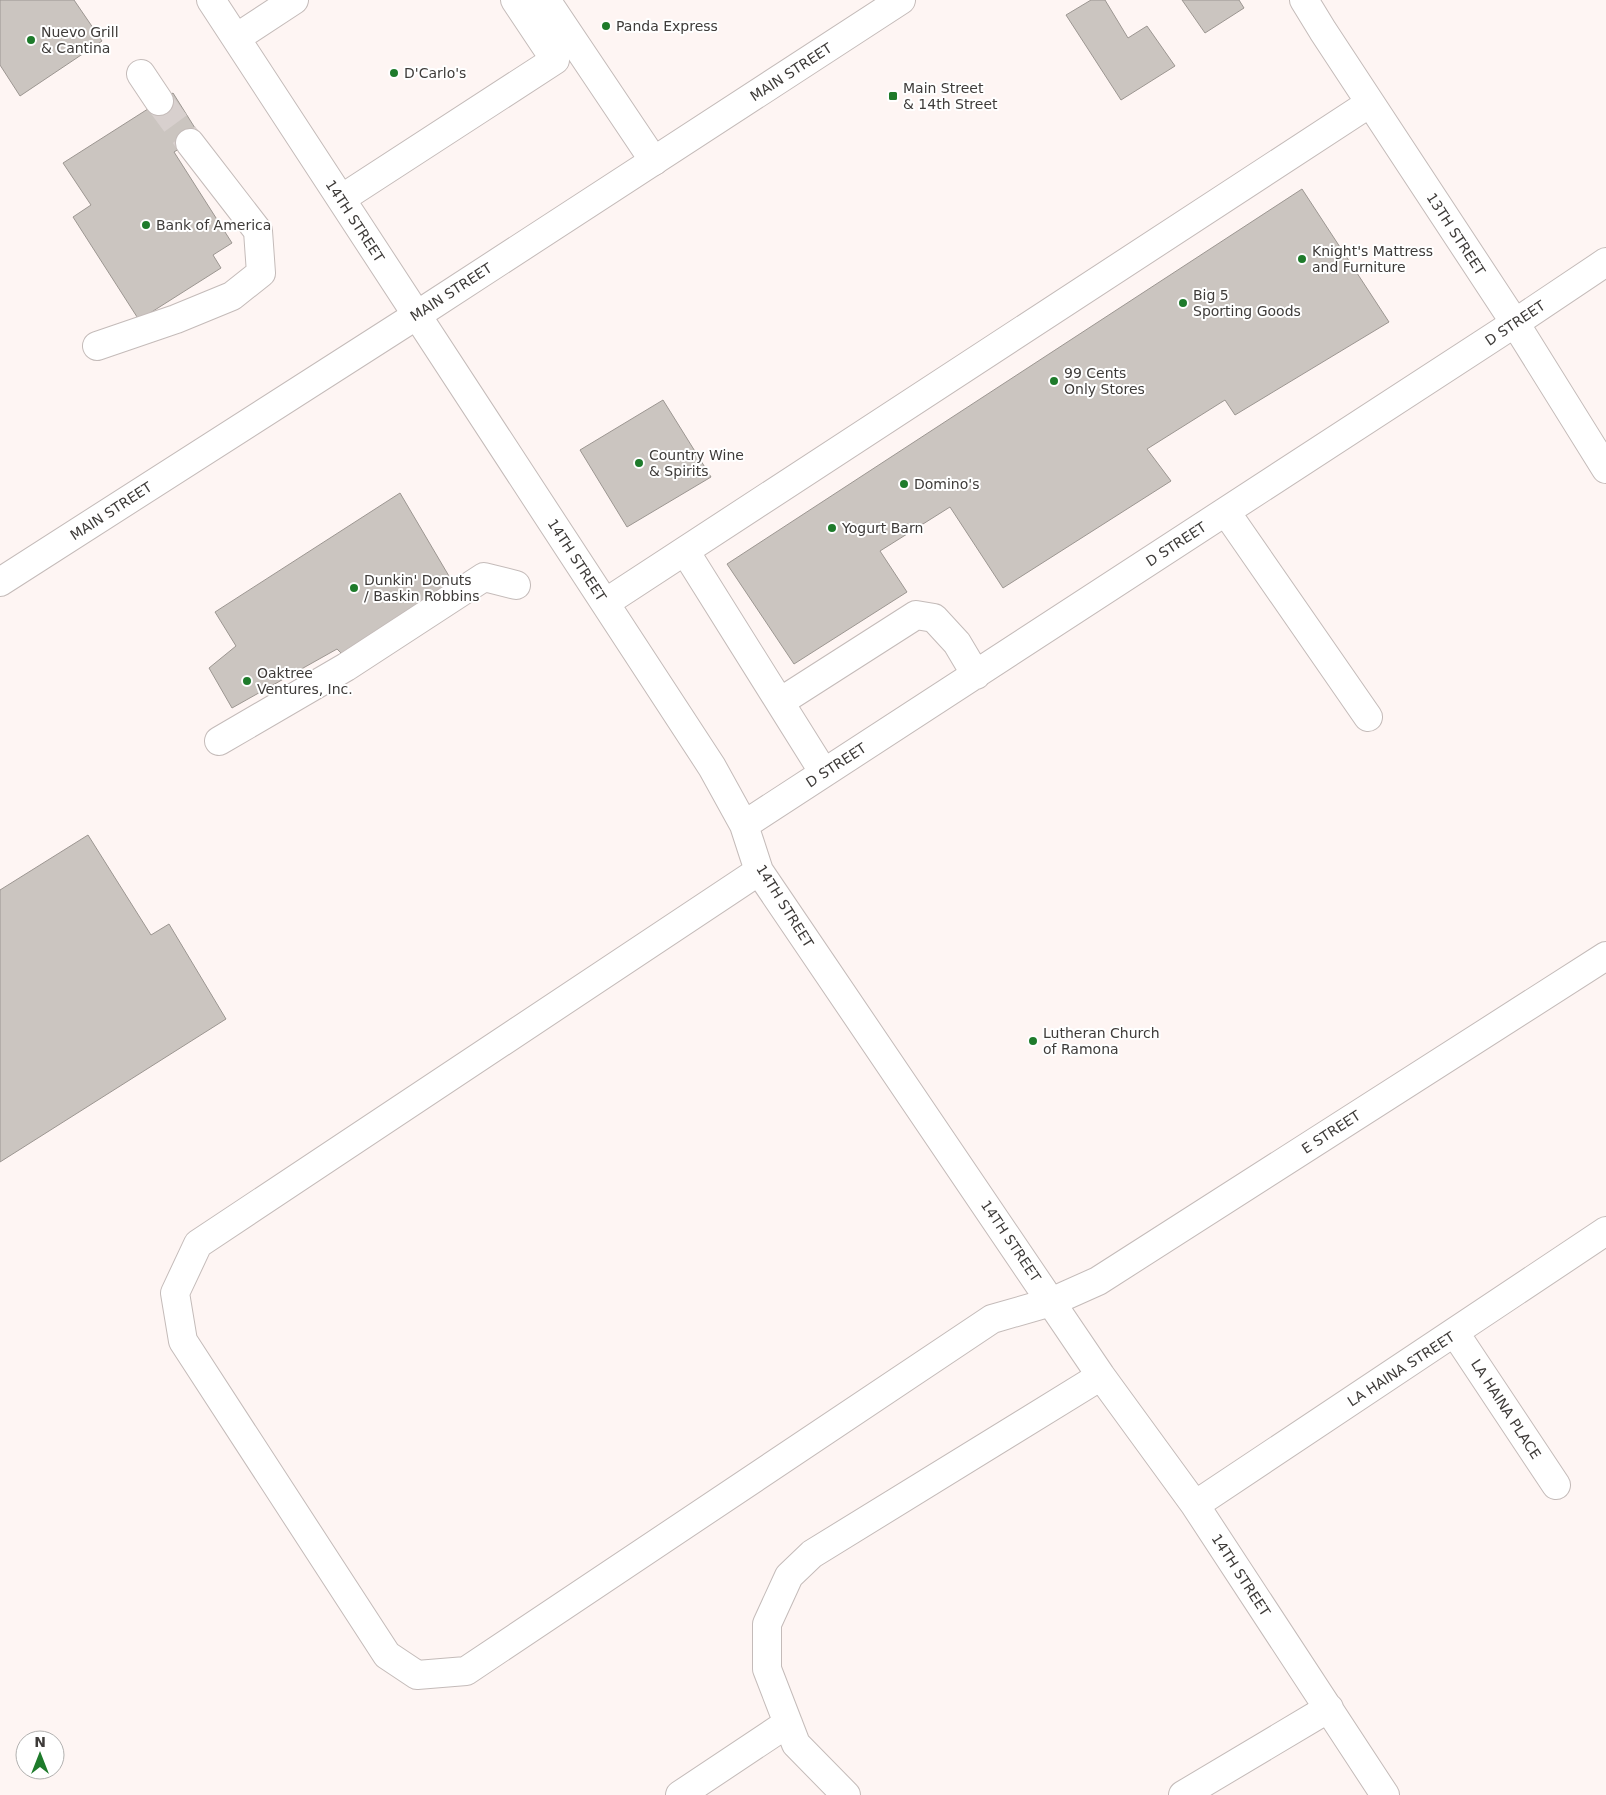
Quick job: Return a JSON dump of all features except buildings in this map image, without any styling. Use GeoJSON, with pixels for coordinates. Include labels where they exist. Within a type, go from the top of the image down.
{"type":"FeatureCollection","features":[{"type":"Feature","properties":{"kind":"street","name":"14TH STREET"},"geometry":{"type":"LineString","coordinates":[[211,0],[712,767],[744,825],[759,871],[1101,1376],[1195,1505],[1385,1795]]}},
{"type":"Feature","properties":{"kind":"street"},"geometry":{"type":"LineString","coordinates":[[236,38],[294,0]]}},
{"type":"Feature","properties":{"kind":"street"},"geometry":{"type":"LineString","coordinates":[[341,199],[554,60],[515,0]]}},
{"type":"Feature","properties":{"kind":"street"},"geometry":{"type":"LineString","coordinates":[[546,0],[654,160]]}},
{"type":"Feature","properties":{"kind":"street","name":"MAIN STREET"},"geometry":{"type":"LineString","coordinates":[[0,582],[901,0]]}},
{"type":"Feature","properties":{"kind":"street","name":"13TH STREET"},"geometry":{"type":"LineString","coordinates":[[1304,0],[1515,323],[1606,470]]}},
{"type":"Feature","properties":{"kind":"street"},"geometry":{"type":"LineString","coordinates":[[141,74],[160,102]]}},
{"type":"Feature","properties":{"kind":"street"},"geometry":{"type":"LineString","coordinates":[[605,604],[1370,103]]}},
{"type":"Feature","properties":{"kind":"street"},"geometry":{"type":"LineString","coordinates":[[97,346],[176,319],[232,296],[261,273],[258,231],[190,143]]}},
{"type":"Feature","properties":{"kind":"street","name":"D STREET"},"geometry":{"type":"LineString","coordinates":[[744,825],[1226,512],[1606,262]]}},
{"type":"Feature","properties":{"kind":"street"},"geometry":{"type":"LineString","coordinates":[[1226,512],[1368,717]]}},
{"type":"Feature","properties":{"kind":"street"},"geometry":{"type":"LineString","coordinates":[[685,551],[824,773]]}},
{"type":"Feature","properties":{"kind":"street"},"geometry":{"type":"LineString","coordinates":[[220,741],[346,667],[484,577],[516,585]]}},
{"type":"Feature","properties":{"kind":"street"},"geometry":{"type":"LineString","coordinates":[[780,702],[916,615],[934,618],[957,643],[976,675]]}},
{"type":"Feature","properties":{"kind":"street","name":"E STREET"},"geometry":{"type":"LineString","coordinates":[[759,871],[198,1244],[175,1292],[183,1341],[387,1655],[417,1675],[466,1671],[992,1319],[1052,1302],[1098,1281],[1606,956]]}},
{"type":"Feature","properties":{"kind":"street","name":"LA HAINA STREET"},"geometry":{"type":"LineString","coordinates":[[1195,1505],[1606,1231]]}},
{"type":"Feature","properties":{"kind":"street","name":"LA HAINA PLACE"},"geometry":{"type":"LineString","coordinates":[[1455,1333],[1556,1485]]}},
{"type":"Feature","properties":{"kind":"street"},"geometry":{"type":"LineString","coordinates":[[846,1795],[796,1744],[767,1669],[767,1624],[789,1576],[812,1554],[1101,1376]]}},
{"type":"Feature","properties":{"kind":"street"},"geometry":{"type":"LineString","coordinates":[[1183,1795],[1328,1708]]}},
{"type":"Feature","properties":{"kind":"street"},"geometry":{"type":"LineString","coordinates":[[680,1795],[788,1723]]}},
{"type":"Feature","properties":{"kind":"tunnel"},"geometry":{"type":"LineString","coordinates":[[159,101],[190,143]]}},
{"type":"Feature","properties":{"kind":"place","name":"Panda Express"},"geometry":{"type":"Point","coordinates":[606,26]}},
{"type":"Feature","properties":{"kind":"place","name":"Nuevo Grill & Cantina"},"geometry":{"type":"Point","coordinates":[31,40]}},
{"type":"Feature","properties":{"kind":"place","name":"D'Carlo's"},"geometry":{"type":"Point","coordinates":[394,73]}},
{"type":"Feature","properties":{"kind":"place","name":"Main Street & 14th Street"},"geometry":{"type":"Point","coordinates":[893,96]}},
{"type":"Feature","properties":{"kind":"place","name":"Bank of America"},"geometry":{"type":"Point","coordinates":[146,225]}},
{"type":"Feature","properties":{"kind":"place","name":"Knight's Mattress and Furniture"},"geometry":{"type":"Point","coordinates":[1302,259]}},
{"type":"Feature","properties":{"kind":"place","name":"Big 5 Sporting Goods"},"geometry":{"type":"Point","coordinates":[1183,303]}},
{"type":"Feature","properties":{"kind":"place","name":"99 Cents Only Stores"},"geometry":{"type":"Point","coordinates":[1054,381]}},
{"type":"Feature","properties":{"kind":"place","name":"Country Wine & Spirits"},"geometry":{"type":"Point","coordinates":[639,463]}},
{"type":"Feature","properties":{"kind":"place","name":"Domino's"},"geometry":{"type":"Point","coordinates":[904,484]}},
{"type":"Feature","properties":{"kind":"place","name":"Yogurt Barn"},"geometry":{"type":"Point","coordinates":[832,528]}},
{"type":"Feature","properties":{"kind":"place","name":"Dunkin' Donuts / Baskin Robbins"},"geometry":{"type":"Point","coordinates":[354,588]}},
{"type":"Feature","properties":{"kind":"place","name":"Oaktree Ventures, Inc."},"geometry":{"type":"Point","coordinates":[247,681]}},
{"type":"Feature","properties":{"kind":"place","name":"Lutheran Church of Ramona"},"geometry":{"type":"Point","coordinates":[1033,1041]}}]}
